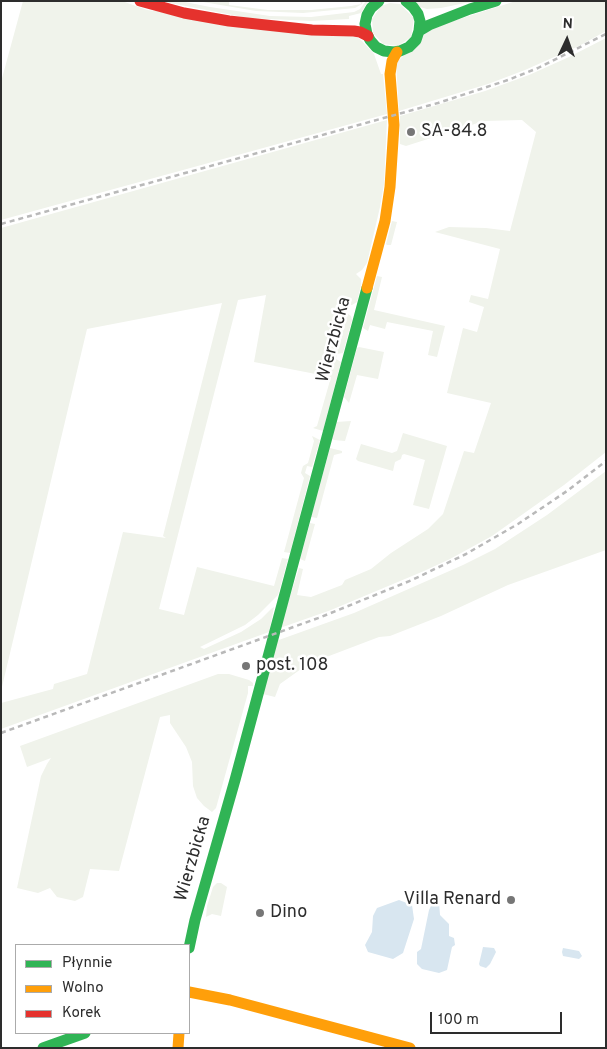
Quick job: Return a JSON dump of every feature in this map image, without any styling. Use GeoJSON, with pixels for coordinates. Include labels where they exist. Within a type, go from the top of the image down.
{"type":"FeatureCollection","features":[{"type":"Feature","properties":{"kind":"main road"},"geometry":{"type":"LineString","coordinates":[[140,1],[213,19],[312,30],[357,32],[368,36]]}},
{"type":"Feature","properties":{"kind":"main road"},"geometry":{"type":"LineString","coordinates":[[373,6],[365,24],[371,42],[387,52],[397,52],[412,45],[420,31],[420,21],[415,10],[406,1]]}},
{"type":"Feature","properties":{"kind":"main road"},"geometry":{"type":"LineString","coordinates":[[420,31],[429,24],[496,1]]}},
{"type":"Feature","properties":{"kind":"main road"},"geometry":{"type":"LineString","coordinates":[[282,26],[353,21],[373,6]]}},
{"type":"Feature","properties":{"kind":"main road"},"geometry":{"type":"LineString","coordinates":[[415,10],[431,12],[470,9]]}},
{"type":"Feature","properties":{"kind":"main road","name":"Wierzbicka"},"geometry":{"type":"LineString","coordinates":[[378,48],[390,85]]}},
{"type":"Feature","properties":{"kind":"main road","name":"Wierzbicka"},"geometry":{"type":"LineString","coordinates":[[190,944],[386,215],[392,176],[394,140],[394,115],[390,74],[392,61],[397,52]]}},
{"type":"Feature","properties":{"kind":"main road"},"geometry":{"type":"LineString","coordinates":[[190,992],[230,1000],[410,1048]]}},
{"type":"Feature","properties":{"kind":"main road"},"geometry":{"type":"LineString","coordinates":[[43,1048],[82,1034]]}},
{"type":"Feature","properties":{"kind":"main road"},"geometry":{"type":"LineString","coordinates":[[178,1034],[178,1048]]}},
{"type":"Feature","properties":{"kind":"shaded area"},"geometry":{"type":"Polygon","coordinates":[[[23,1],[122,1],[147,10],[350,34],[360,39],[374,54],[381,74],[383,74],[387,114],[1,220],[1,82],[23,1]]]}},
{"type":"Feature","properties":{"kind":"shaded area"},"geometry":{"type":"Polygon","coordinates":[[[160,1],[180,1],[270,16],[311,17],[354,12],[368,1],[361,13],[349,16],[349,19],[311,21],[248,18],[160,1]]]}},
{"type":"Feature","properties":{"kind":"shaded area"},"geometry":{"type":"Polygon","coordinates":[[[197,1],[229,1],[229,5],[268,10],[311,10],[351,6],[361,4],[360,1],[363,1],[362,4],[355,8],[303,13],[256,11],[197,1]]]}},
{"type":"Feature","properties":{"kind":"shaded area"},"geometry":{"type":"Polygon","coordinates":[[[415,1],[475,1],[427,9],[420,7],[415,1]]]}},
{"type":"Feature","properties":{"kind":"shaded area"},"geometry":{"type":"Polygon","coordinates":[[[516,1],[606,1],[606,31],[579,46],[525,70],[488,84],[399,111],[396,63],[431,28],[516,1]]]}},
{"type":"Feature","properties":{"kind":"shaded area"},"geometry":{"type":"Polygon","coordinates":[[[390,3],[400,4],[414,18],[411,37],[398,46],[383,44],[373,33],[372,19],[381,6],[390,3]]]}},
{"type":"Feature","properties":{"kind":"shaded area"},"geometry":{"type":"Polygon","coordinates":[[[606,38],[606,452],[564,485],[492,536],[450,559],[331,610],[280,628],[299,568],[303,569],[297,595],[311,597],[342,585],[345,580],[371,569],[391,553],[428,529],[443,514],[464,451],[474,453],[491,403],[447,393],[463,328],[477,332],[484,307],[469,302],[471,295],[488,299],[500,249],[435,232],[449,227],[510,231],[536,132],[522,120],[484,121],[406,146],[400,144],[400,116],[485,91],[529,75],[606,38]]]}},
{"type":"Feature","properties":{"kind":"shaded area"},"geometry":{"type":"Polygon","coordinates":[[[387,120],[384,184],[380,207],[367,263],[356,274],[361,279],[361,285],[357,302],[350,305],[347,313],[351,316],[352,320],[343,353],[337,354],[336,359],[341,362],[323,431],[313,428],[317,426],[331,377],[254,362],[266,295],[238,300],[159,609],[184,615],[197,567],[274,586],[282,558],[288,559],[278,595],[258,615],[245,625],[200,647],[204,649],[241,632],[261,619],[274,607],[269,632],[1,729],[1,703],[53,689],[54,684],[87,674],[123,532],[166,538],[163,536],[222,303],[87,329],[1,691],[1,228],[387,120]]]}},
{"type":"Feature","properties":{"kind":"shaded area"},"geometry":{"type":"Polygon","coordinates":[[[392,221],[397,222],[391,245],[387,245],[386,244],[392,221]]]}},
{"type":"Feature","properties":{"kind":"shaded area"},"geometry":{"type":"Polygon","coordinates":[[[377,276],[382,277],[374,310],[445,326],[437,357],[428,355],[433,331],[387,322],[385,329],[370,325],[368,331],[363,328],[377,276]]]}},
{"type":"Feature","properties":{"kind":"shaded area"},"geometry":{"type":"Polygon","coordinates":[[[357,348],[384,352],[378,379],[357,375],[349,403],[344,397],[357,348]]]}},
{"type":"Feature","properties":{"kind":"shaded area"},"geometry":{"type":"Polygon","coordinates":[[[351,421],[345,441],[332,439],[336,422],[351,421]]]}},
{"type":"Feature","properties":{"kind":"shaded area"},"geometry":{"type":"Polygon","coordinates":[[[403,433],[447,446],[429,509],[413,505],[425,460],[404,454],[401,459],[395,462],[393,471],[356,459],[361,444],[392,453],[397,451],[403,433]]]}},
{"type":"Feature","properties":{"kind":"shaded area"},"geometry":{"type":"Polygon","coordinates":[[[312,436],[320,440],[312,467],[307,466],[305,473],[310,476],[290,553],[284,552],[304,478],[301,473],[302,469],[308,463],[314,441],[312,436]]]}},
{"type":"Feature","properties":{"kind":"shaded area"},"geometry":{"type":"Polygon","coordinates":[[[330,448],[342,451],[342,453],[334,455],[317,518],[311,517],[330,448]]]}},
{"type":"Feature","properties":{"kind":"shaded area"},"geometry":{"type":"Polygon","coordinates":[[[606,471],[606,550],[508,585],[441,616],[390,636],[379,637],[308,664],[280,684],[275,697],[263,694],[276,641],[354,613],[495,549],[547,515],[606,471]]]}},
{"type":"Feature","properties":{"kind":"shaded area"},"geometry":{"type":"Polygon","coordinates":[[[310,523],[315,524],[305,561],[300,559],[310,523]]]}},
{"type":"Feature","properties":{"kind":"shaded area"},"geometry":{"type":"Polygon","coordinates":[[[218,674],[229,674],[249,680],[253,683],[253,686],[248,686],[248,693],[216,808],[212,812],[197,798],[193,786],[192,762],[186,747],[170,723],[170,715],[160,717],[119,871],[90,869],[83,897],[75,901],[57,897],[50,888],[38,893],[17,888],[41,776],[51,758],[27,767],[20,746],[218,674]]]}},
{"type":"Feature","properties":{"kind":"shaded area"},"geometry":{"type":"Polygon","coordinates":[[[217,883],[227,887],[221,916],[212,914],[206,917],[207,906],[213,887],[217,883]]]}},
{"type":"Feature","properties":{"kind":"shaded area"},"geometry":{"type":"Polygon","coordinates":[[[399,900],[412,905],[414,919],[403,953],[393,959],[368,952],[365,945],[372,932],[373,916],[377,908],[399,900]]]}},
{"type":"Feature","properties":{"kind":"shaded area"},"geometry":{"type":"Polygon","coordinates":[[[433,902],[439,902],[440,915],[449,924],[449,936],[454,938],[455,945],[452,947],[447,970],[439,973],[422,969],[417,964],[417,952],[421,949],[429,910],[433,902]]]}},
{"type":"Feature","properties":{"kind":"shaded area"},"geometry":{"type":"Polygon","coordinates":[[[483,947],[494,948],[496,952],[486,968],[479,964],[483,947]]]}},
{"type":"Feature","properties":{"kind":"shaded area"},"geometry":{"type":"Polygon","coordinates":[[[563,948],[579,951],[582,956],[579,959],[563,956],[563,948]]]}},
{"type":"Feature","properties":{"kind":"railway"},"geometry":{"type":"LineString","coordinates":[[1,224],[438,103],[538,68],[606,34]]}},
{"type":"Feature","properties":{"kind":"railway"},"geometry":{"type":"LineString","coordinates":[[1,733],[321,617],[412,580],[466,554],[518,524],[567,491],[606,461]]}},
{"type":"Feature","properties":{"kind":"traffic: fast"},"geometry":{"type":"LineString","coordinates":[[379,1],[371,8],[367,15],[365,24],[367,34],[376,47],[384,51],[394,52],[409,47],[416,40],[419,31],[420,21],[418,14],[406,1]]}},
{"type":"Feature","properties":{"kind":"traffic: fast"},"geometry":{"type":"LineString","coordinates":[[419,31],[429,25],[470,9],[496,1]]}},
{"type":"Feature","properties":{"kind":"traffic: fast"},"geometry":{"type":"LineString","coordinates":[[190,944],[367,288]]}},
{"type":"Feature","properties":{"kind":"traffic: fast"},"geometry":{"type":"LineString","coordinates":[[43,1048],[82,1034]]}},
{"type":"Feature","properties":{"kind":"traffic: slow"},"geometry":{"type":"LineString","coordinates":[[367,288],[385,221],[390,187],[394,125],[390,74],[392,61],[397,52]]}},
{"type":"Feature","properties":{"kind":"traffic: slow"},"geometry":{"type":"LineString","coordinates":[[190,992],[230,1000],[410,1048]]}},
{"type":"Feature","properties":{"kind":"traffic: slow"},"geometry":{"type":"LineString","coordinates":[[178,1048],[179,1034]]}},
{"type":"Feature","properties":{"kind":"traffic: jam"},"geometry":{"type":"LineString","coordinates":[[140,1],[184,13],[229,21],[312,30],[354,31],[368,36]]}},
{"type":"Feature","properties":{"kind":"place","name":"SA-84.8"},"geometry":{"type":"Point","coordinates":[411,132]}},
{"type":"Feature","properties":{"kind":"place","name":"post. 108"},"geometry":{"type":"Point","coordinates":[246,666]}},
{"type":"Feature","properties":{"kind":"place","name":"Villa Renard"},"geometry":{"type":"Point","coordinates":[511,900]}},
{"type":"Feature","properties":{"kind":"place","name":"Dino"},"geometry":{"type":"Point","coordinates":[260,913]}}]}
